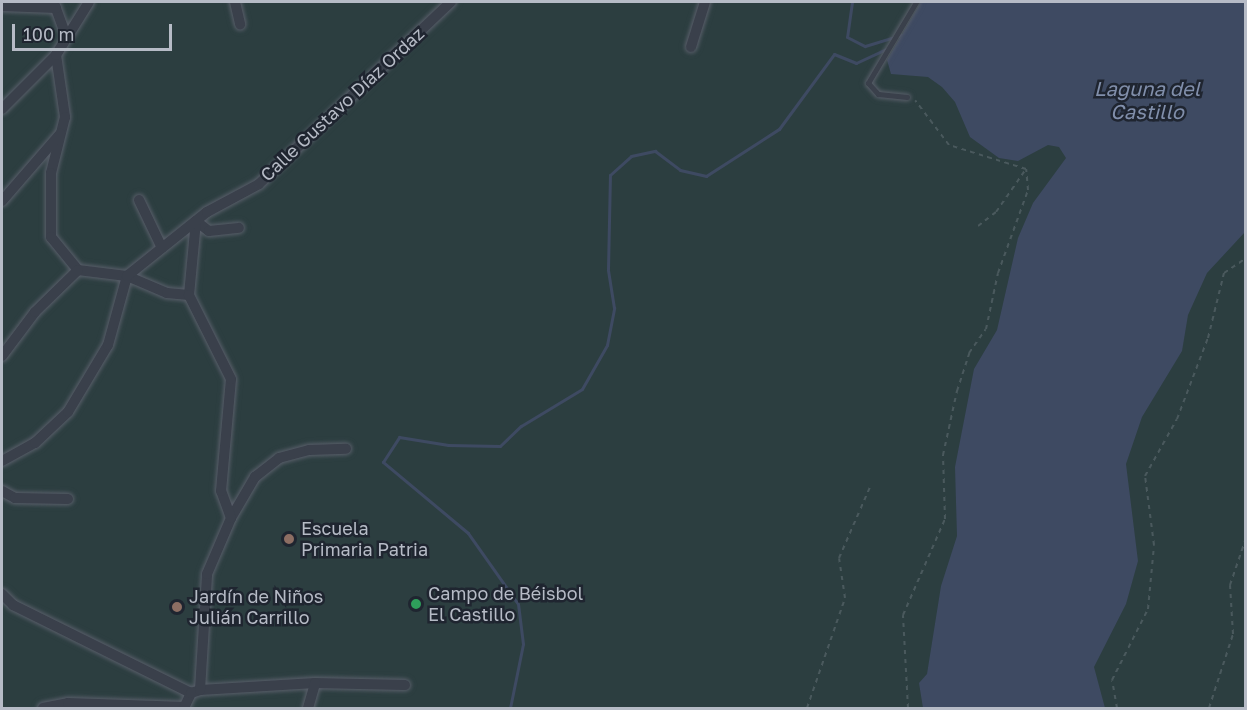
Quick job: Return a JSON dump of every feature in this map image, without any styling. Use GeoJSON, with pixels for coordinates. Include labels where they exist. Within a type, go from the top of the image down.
{"type":"FeatureCollection","features":[{"type":"Feature","properties":{"kind":"street"},"geometry":{"type":"LineString","coordinates":[[2,109],[56,55],[89,2]]}},
{"type":"Feature","properties":{"kind":"street"},"geometry":{"type":"LineString","coordinates":[[235,2],[240,24]]}},
{"type":"Feature","properties":{"kind":"street","name":"Calle Gustavo Díaz Ordaz"},"geometry":{"type":"LineString","coordinates":[[127,276],[196,221],[259,184],[451,2]]}},
{"type":"Feature","properties":{"kind":"street"},"geometry":{"type":"LineString","coordinates":[[691,46],[705,2]]}},
{"type":"Feature","properties":{"kind":"street"},"geometry":{"type":"LineString","coordinates":[[2,6],[55,5],[66,36]]}},
{"type":"Feature","properties":{"kind":"street"},"geometry":{"type":"LineString","coordinates":[[56,55],[63,132],[47,207],[51,237],[78,270],[127,276],[167,293],[189,295]]}},
{"type":"Feature","properties":{"kind":"street"},"geometry":{"type":"LineString","coordinates":[[2,201],[63,132]]}},
{"type":"Feature","properties":{"kind":"street"},"geometry":{"type":"LineString","coordinates":[[139,200],[162,248]]}},
{"type":"Feature","properties":{"kind":"street"},"geometry":{"type":"LineString","coordinates":[[196,221],[209,231],[239,228]]}},
{"type":"Feature","properties":{"kind":"street"},"geometry":{"type":"LineString","coordinates":[[196,221],[189,295],[231,379],[221,491],[231,518]]}},
{"type":"Feature","properties":{"kind":"street"},"geometry":{"type":"LineString","coordinates":[[2,357],[35,312],[78,270]]}},
{"type":"Feature","properties":{"kind":"street"},"geometry":{"type":"LineString","coordinates":[[2,461],[35,443],[68,411],[108,345],[127,276]]}},
{"type":"Feature","properties":{"kind":"street"},"geometry":{"type":"LineString","coordinates":[[43,708],[68,703],[185,708],[195,692],[207,574],[231,518],[255,477],[279,458],[309,450],[346,449]]}},
{"type":"Feature","properties":{"kind":"street"},"geometry":{"type":"LineString","coordinates":[[2,491],[15,498],[68,500]]}},
{"type":"Feature","properties":{"kind":"street"},"geometry":{"type":"LineString","coordinates":[[2,594],[13,605],[195,692],[315,683],[405,685]]}},
{"type":"Feature","properties":{"kind":"street"},"geometry":{"type":"LineString","coordinates":[[308,708],[315,683]]}},
{"type":"Feature","properties":{"kind":"lane"},"geometry":{"type":"LineString","coordinates":[[907,96],[871,90],[871,75],[916,2]]}},
{"type":"Feature","properties":{"kind":"path"},"geometry":{"type":"LineString","coordinates":[[907,96],[919,102],[950,145],[1026,169]]}},
{"type":"Feature","properties":{"kind":"path"},"geometry":{"type":"LineString","coordinates":[[978,225],[996,212],[1026,169]]}},
{"type":"Feature","properties":{"kind":"path"},"geometry":{"type":"LineString","coordinates":[[908,708],[903,615],[945,519],[943,455],[957,391],[994,305],[998,273],[1028,190],[1026,169]]}},
{"type":"Feature","properties":{"kind":"path"},"geometry":{"type":"LineString","coordinates":[[1117,708],[1112,680],[1148,609],[1154,545],[1145,476],[1176,419],[1208,338],[1224,273],[1245,258]]}},
{"type":"Feature","properties":{"kind":"path"},"geometry":{"type":"LineString","coordinates":[[807,708],[845,598],[839,558],[870,487]]}},
{"type":"Feature","properties":{"kind":"path"},"geometry":{"type":"LineString","coordinates":[[1209,708],[1233,634],[1230,585],[1245,538]]}},
{"type":"Feature","properties":{"kind":"shaded area"},"geometry":{"type":"Polygon","coordinates":[[[2,2],[1245,2],[1245,708],[2,708],[2,2]]]}},
{"type":"Feature","properties":{"kind":"water","name":"Laguna del Castillo"},"geometry":{"type":"Polygon","coordinates":[[[921,2],[1245,2],[1245,232],[1207,273],[1188,315],[1182,351],[1142,417],[1126,464],[1138,561],[1126,604],[1094,667],[1105,708],[923,708],[919,683],[927,674],[941,586],[957,536],[955,467],[974,369],[997,330],[1018,238],[1033,203],[1066,158],[1059,147],[1048,145],[1018,161],[999,158],[970,137],[955,102],[942,87],[928,77],[891,74],[887,60],[921,2]]]}},
{"type":"Feature","properties":{"kind":"waterway"},"geometry":{"type":"LineString","coordinates":[[852,2],[847,37],[865,46],[901,35]]}},
{"type":"Feature","properties":{"kind":"waterway"},"geometry":{"type":"LineString","coordinates":[[510,708],[523,644],[518,604],[468,533],[383,462],[399,437],[448,445],[500,446],[521,426],[582,389],[607,345],[614,308],[608,269],[610,175],[631,156],[655,151],[680,170],[706,176],[779,129],[834,54],[856,63],[886,49]]}},
{"type":"Feature","properties":{"kind":"place","name":"Escuela Primaria Patria"},"geometry":{"type":"Point","coordinates":[289,539]}},
{"type":"Feature","properties":{"kind":"place","name":"Campo de Béisbol El Castillo"},"geometry":{"type":"Point","coordinates":[416,604]}},
{"type":"Feature","properties":{"kind":"place","name":"Jardín de Niños Julián Carrillo"},"geometry":{"type":"Point","coordinates":[177,607]}}]}
